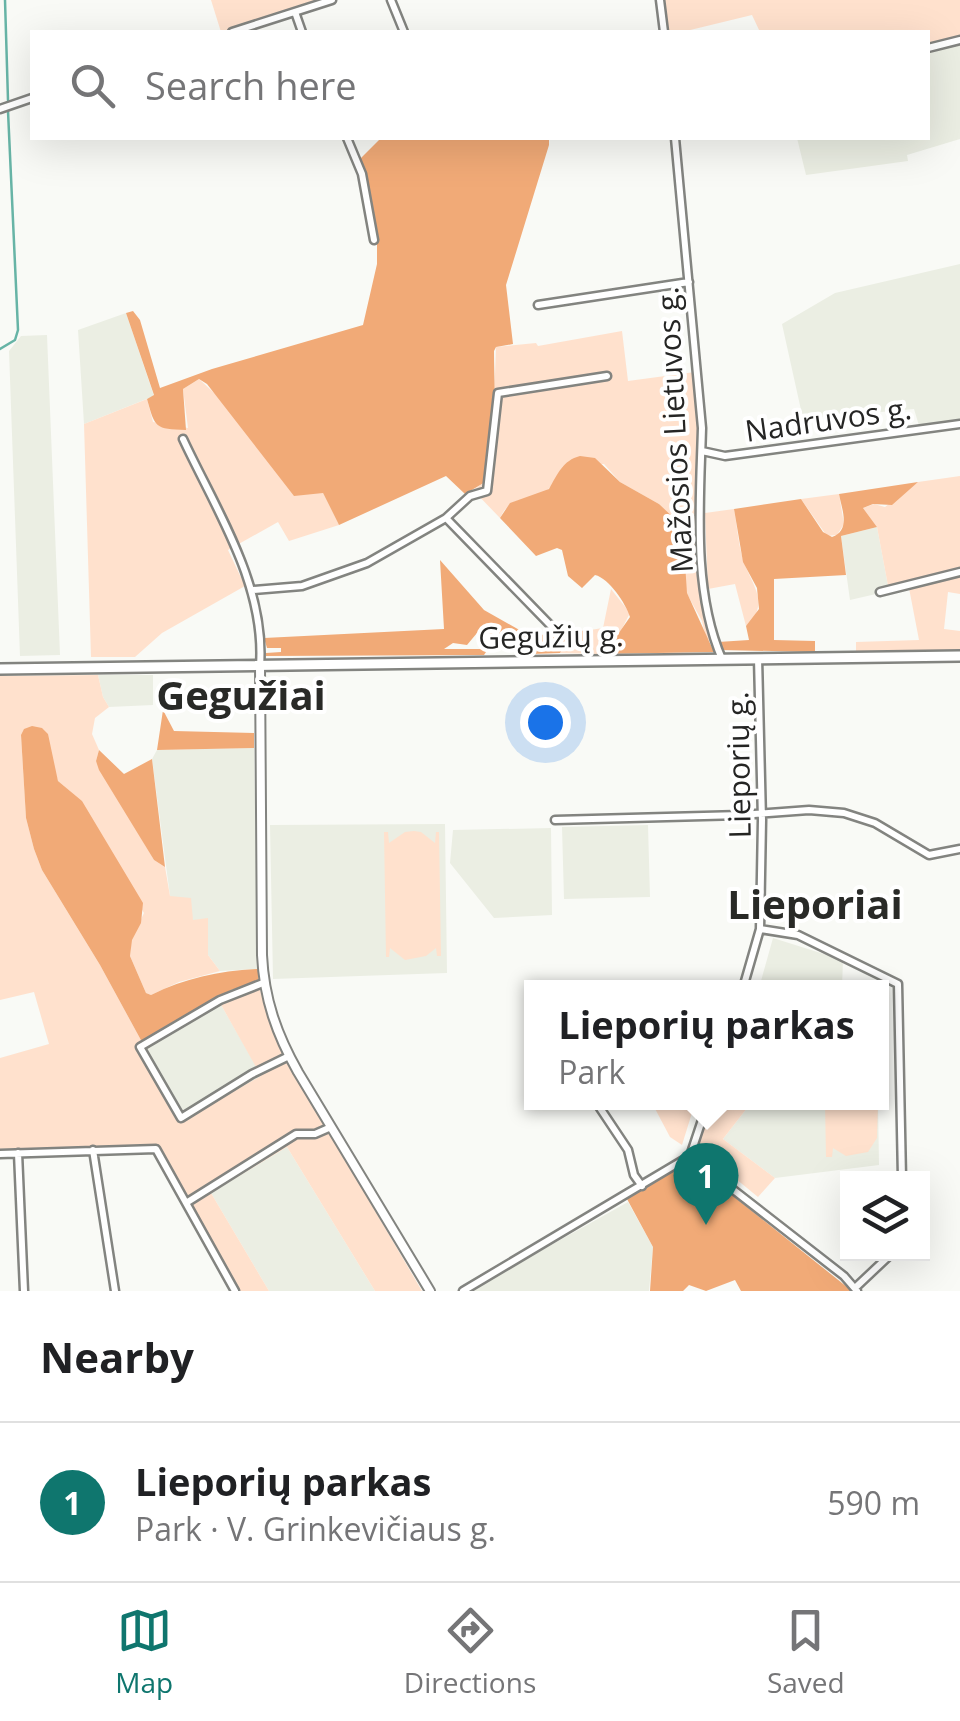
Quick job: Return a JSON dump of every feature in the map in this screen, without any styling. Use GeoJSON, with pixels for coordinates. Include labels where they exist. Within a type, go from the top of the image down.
{"type":"FeatureCollection","features":[{"type":"Feature","properties":{"kind":"main road","name":"Gegužių g."},"geometry":{"type":"LineString","coordinates":[[0,669],[960,656]]}},
{"type":"Feature","properties":{"kind":"street"},"geometry":{"type":"LineString","coordinates":[[238,30],[332,0]]}},
{"type":"Feature","properties":{"kind":"street"},"geometry":{"type":"LineString","coordinates":[[391,0],[403,30]]}},
{"type":"Feature","properties":{"kind":"street"},"geometry":{"type":"LineString","coordinates":[[660,0],[664,30]]}},
{"type":"Feature","properties":{"kind":"street"},"geometry":{"type":"LineString","coordinates":[[295,12],[301,30]]}},
{"type":"Feature","properties":{"kind":"street"},"geometry":{"type":"LineString","coordinates":[[930,48],[960,40]]}},
{"type":"Feature","properties":{"kind":"street"},"geometry":{"type":"LineString","coordinates":[[0,109],[30,99]]}},
{"type":"Feature","properties":{"kind":"street"},"geometry":{"type":"LineString","coordinates":[[347,140],[362,174],[374,240]]}},
{"type":"Feature","properties":{"kind":"street","name":"Mažosios Lietuvos g."},"geometry":{"type":"LineString","coordinates":[[675,140],[702,428],[700,472],[706,592],[722,659]]}},
{"type":"Feature","properties":{"kind":"street"},"geometry":{"type":"LineString","coordinates":[[538,305],[688,282]]}},
{"type":"Feature","properties":{"kind":"street"},"geometry":{"type":"LineString","coordinates":[[252,590],[302,586],[367,563],[446,518],[470,496],[487,491],[498,393],[607,376]]}},
{"type":"Feature","properties":{"kind":"street","name":"Nadruvos g."},"geometry":{"type":"LineString","coordinates":[[702,451],[725,456],[960,424]]}},
{"type":"Feature","properties":{"kind":"street"},"geometry":{"type":"LineString","coordinates":[[183,440],[252,590],[260,645],[264,983],[272,1019],[289,1056],[430,1291]]}},
{"type":"Feature","properties":{"kind":"street"},"geometry":{"type":"LineString","coordinates":[[446,518],[554,629]]}},
{"type":"Feature","properties":{"kind":"street"},"geometry":{"type":"LineString","coordinates":[[880,592],[960,572]]}},
{"type":"Feature","properties":{"kind":"street","name":"Lieporių g."},"geometry":{"type":"LineString","coordinates":[[745,980],[760,928],[758,658]]}},
{"type":"Feature","properties":{"kind":"street"},"geometry":{"type":"LineString","coordinates":[[555,820],[844,812],[929,855],[960,849]]}},
{"type":"Feature","properties":{"kind":"street"},"geometry":{"type":"LineString","coordinates":[[760,928],[798,934],[898,984],[902,1171]]}},
{"type":"Feature","properties":{"kind":"street"},"geometry":{"type":"LineString","coordinates":[[264,983],[220,1000],[140,1046],[180,1118],[289,1056]]}},
{"type":"Feature","properties":{"kind":"street"},"geometry":{"type":"LineString","coordinates":[[601,1110],[628,1150],[634,1175],[642,1186]]}},
{"type":"Feature","properties":{"kind":"street"},"geometry":{"type":"LineString","coordinates":[[462,1291],[690,1156],[705,1110]]}},
{"type":"Feature","properties":{"kind":"street"},"geometry":{"type":"LineString","coordinates":[[186,1202],[296,1134],[314,1134],[330,1126]]}},
{"type":"Feature","properties":{"kind":"street"},"geometry":{"type":"LineString","coordinates":[[0,1154],[156,1148],[235,1291]]}},
{"type":"Feature","properties":{"kind":"street"},"geometry":{"type":"LineString","coordinates":[[93,1150],[115,1291]]}},
{"type":"Feature","properties":{"kind":"street"},"geometry":{"type":"LineString","coordinates":[[18,1153],[24,1291]]}},
{"type":"Feature","properties":{"kind":"street"},"geometry":{"type":"LineString","coordinates":[[690,1156],[856,1290],[884,1261]]}},
{"type":"Feature","properties":{"kind":"shaded area"},"geometry":{"type":"Polygon","coordinates":[[[211,0],[323,0],[227,30],[220,30],[211,0]]]}},
{"type":"Feature","properties":{"kind":"shaded area"},"geometry":{"type":"Polygon","coordinates":[[[664,0],[960,0],[960,36],[930,44],[930,30],[759,30],[752,15],[690,30],[667,30],[664,0]]]}},
{"type":"Feature","properties":{"kind":"shaded area"},"geometry":{"type":"Polygon","coordinates":[[[960,43],[960,139],[907,155],[908,161],[806,175],[797,140],[930,140],[930,51],[960,43]]]}},
{"type":"Feature","properties":{"kind":"shaded area"},"geometry":{"type":"Polygon","coordinates":[[[379,140],[549,140],[506,285],[513,344],[496,347],[494,351],[487,481],[465,494],[446,476],[339,525],[323,493],[294,496],[207,384],[199,379],[183,389],[186,430],[158,425],[147,399],[154,395],[126,313],[133,311],[140,320],[160,388],[363,325],[377,264],[377,241],[359,160],[379,140]]]}},
{"type":"Feature","properties":{"kind":"shaded area"},"geometry":{"type":"Polygon","coordinates":[[[960,264],[960,424],[920,429],[914,409],[803,419],[782,324],[835,293],[960,264]]]}},
{"type":"Feature","properties":{"kind":"shaded area"},"geometry":{"type":"Polygon","coordinates":[[[126,313],[154,396],[84,424],[78,330],[126,313]]]}},
{"type":"Feature","properties":{"kind":"shaded area"},"geometry":{"type":"Polygon","coordinates":[[[622,331],[628,381],[695,372],[698,562],[712,642],[706,638],[702,621],[687,594],[685,550],[659,504],[620,482],[604,464],[563,466],[546,492],[514,502],[500,518],[473,490],[487,481],[485,458],[493,429],[496,347],[536,343],[538,346],[622,331]]]}},
{"type":"Feature","properties":{"kind":"shaded area"},"geometry":{"type":"Polygon","coordinates":[[[47,335],[60,655],[20,656],[9,351],[21,336],[47,335]]]}},
{"type":"Feature","properties":{"kind":"shaded area"},"geometry":{"type":"Polygon","coordinates":[[[199,379],[323,493],[339,525],[289,541],[278,522],[228,550],[245,586],[162,633],[135,657],[91,657],[84,424],[147,399],[153,422],[188,428],[183,389],[199,379]]]}},
{"type":"Feature","properties":{"kind":"shaded area"},"geometry":{"type":"Polygon","coordinates":[[[580,456],[595,458],[620,482],[659,504],[677,521],[683,533],[687,593],[714,652],[600,654],[601,648],[612,648],[630,617],[616,592],[595,575],[582,588],[568,576],[562,550],[557,548],[536,556],[500,518],[510,503],[549,489],[565,465],[580,456]]]}},
{"type":"Feature","properties":{"kind":"shaded area"},"geometry":{"type":"Polygon","coordinates":[[[960,476],[960,594],[948,592],[944,629],[960,631],[960,650],[856,652],[856,642],[919,640],[909,588],[889,591],[877,527],[863,508],[874,504],[885,507],[918,482],[960,476]]]}},
{"type":"Feature","properties":{"kind":"shaded area"},"geometry":{"type":"Polygon","coordinates":[[[918,482],[892,505],[863,508],[877,527],[841,536],[846,575],[774,579],[774,640],[815,641],[815,652],[721,650],[718,642],[749,640],[746,626],[759,609],[757,588],[743,562],[734,509],[801,499],[823,532],[832,537],[843,525],[839,494],[918,482]]]}},
{"type":"Feature","properties":{"kind":"shaded area"},"geometry":{"type":"Polygon","coordinates":[[[839,494],[844,524],[837,535],[827,536],[801,499],[839,494]]]}},
{"type":"Feature","properties":{"kind":"shaded area"},"geometry":{"type":"Polygon","coordinates":[[[734,509],[741,553],[758,601],[754,618],[746,626],[735,584],[708,589],[705,513],[734,509]]]}},
{"type":"Feature","properties":{"kind":"shaded area"},"geometry":{"type":"Polygon","coordinates":[[[877,527],[889,591],[850,600],[841,536],[877,527]]]}},
{"type":"Feature","properties":{"kind":"shaded area"},"geometry":{"type":"Polygon","coordinates":[[[440,560],[484,610],[530,636],[590,630],[591,639],[587,643],[565,644],[560,653],[531,654],[526,645],[509,641],[488,643],[477,633],[467,645],[453,643],[444,649],[488,649],[484,655],[266,656],[281,652],[281,648],[267,648],[264,638],[444,629],[440,560]]]}},
{"type":"Feature","properties":{"kind":"shaded area"},"geometry":{"type":"Polygon","coordinates":[[[611,589],[630,613],[612,648],[602,648],[600,654],[560,653],[565,644],[587,643],[590,630],[603,628],[611,589]]]}},
{"type":"Feature","properties":{"kind":"shaded area"},"geometry":{"type":"Polygon","coordinates":[[[98,675],[153,675],[153,705],[109,707],[98,675]]]}},
{"type":"Feature","properties":{"kind":"shaded area"},"geometry":{"type":"Polygon","coordinates":[[[98,675],[109,707],[95,718],[92,734],[99,750],[96,761],[154,860],[165,867],[170,896],[191,898],[193,920],[208,918],[208,955],[220,971],[179,982],[151,995],[146,993],[130,956],[131,940],[144,913],[72,793],[21,735],[26,818],[42,870],[100,965],[142,1042],[136,1046],[180,1122],[261,1076],[220,1003],[259,987],[281,1050],[422,1291],[375,1291],[287,1147],[211,1193],[269,1291],[238,1291],[154,1145],[0,1151],[0,1058],[49,1044],[34,992],[0,1000],[0,676],[98,675]]]}},
{"type":"Feature","properties":{"kind":"shaded area"},"geometry":{"type":"Polygon","coordinates":[[[163,710],[174,731],[254,733],[254,748],[157,750],[163,710]]]}},
{"type":"Feature","properties":{"kind":"shaded area"},"geometry":{"type":"Polygon","coordinates":[[[32,726],[48,734],[58,781],[82,801],[143,903],[130,956],[146,993],[151,995],[203,976],[244,970],[258,969],[259,982],[231,990],[142,1042],[42,870],[34,849],[26,818],[21,735],[32,726]]]}},
{"type":"Feature","properties":{"kind":"shaded area"},"geometry":{"type":"Polygon","coordinates":[[[254,748],[258,969],[220,971],[192,920],[170,896],[152,759],[157,750],[254,748]]]}},
{"type":"Feature","properties":{"kind":"shaded area"},"geometry":{"type":"Polygon","coordinates":[[[99,750],[124,774],[152,759],[165,867],[154,860],[99,770],[99,750]]]}},
{"type":"Feature","properties":{"kind":"shaded area"},"geometry":{"type":"Polygon","coordinates":[[[445,824],[447,973],[273,979],[270,825],[445,824]]]}},
{"type":"Feature","properties":{"kind":"shaded area"},"geometry":{"type":"Polygon","coordinates":[[[648,825],[650,897],[564,899],[562,827],[648,825]]]}},
{"type":"Feature","properties":{"kind":"shaded area"},"geometry":{"type":"Polygon","coordinates":[[[551,828],[552,915],[494,918],[450,863],[453,830],[551,828]]]}},
{"type":"Feature","properties":{"kind":"shaded area"},"geometry":{"type":"Polygon","coordinates":[[[414,831],[435,843],[439,832],[441,956],[437,956],[436,948],[426,956],[405,960],[390,948],[386,957],[384,832],[388,832],[389,843],[414,831]]]}},
{"type":"Feature","properties":{"kind":"shaded area"},"geometry":{"type":"Polygon","coordinates":[[[773,938],[843,960],[842,980],[761,980],[773,938]]]}},
{"type":"Feature","properties":{"kind":"shaded area"},"geometry":{"type":"Polygon","coordinates":[[[217,998],[262,1076],[180,1123],[136,1045],[217,998]]]}},
{"type":"Feature","properties":{"kind":"shaded area"},"geometry":{"type":"Polygon","coordinates":[[[656,1110],[693,1110],[682,1145],[670,1137],[656,1110]]]}},
{"type":"Feature","properties":{"kind":"shaded area"},"geometry":{"type":"Polygon","coordinates":[[[709,1110],[746,1110],[723,1139],[775,1178],[758,1197],[697,1147],[709,1110]]]}},
{"type":"Feature","properties":{"kind":"shaded area"},"geometry":{"type":"Polygon","coordinates":[[[746,1110],[878,1110],[879,1165],[775,1178],[723,1139],[746,1110]]]}},
{"type":"Feature","properties":{"kind":"shaded area"},"geometry":{"type":"Polygon","coordinates":[[[825,1110],[878,1110],[877,1138],[868,1152],[846,1156],[833,1148],[832,1157],[826,1157],[825,1110]]]}},
{"type":"Feature","properties":{"kind":"shaded area"},"geometry":{"type":"Polygon","coordinates":[[[287,1147],[375,1291],[269,1291],[211,1193],[287,1147]]]}},
{"type":"Feature","properties":{"kind":"shaded area"},"geometry":{"type":"Polygon","coordinates":[[[685,1164],[693,1164],[852,1291],[741,1291],[735,1280],[706,1291],[689,1285],[683,1291],[650,1291],[653,1247],[627,1199],[685,1164]]]}},
{"type":"Feature","properties":{"kind":"shaded area"},"geometry":{"type":"Polygon","coordinates":[[[628,1202],[653,1247],[649,1291],[469,1291],[628,1202]]]}},
{"type":"Feature","properties":{"kind":"waterway"},"geometry":{"type":"LineString","coordinates":[[5,0],[8,100]]}},
{"type":"Feature","properties":{"kind":"waterway"},"geometry":{"type":"LineString","coordinates":[[0,349],[15,340],[18,330],[8,111]]}},
{"type":"Feature","properties":{"kind":"place","name":"Lieporių parkas"},"geometry":{"type":"Point","coordinates":[706,1225]}},
{"type":"Feature","properties":{"kind":"district","name":"Gegužiai"},"geometry":{"type":"Point","coordinates":[241,694]}},
{"type":"Feature","properties":{"kind":"district","name":"Lieporiai"},"geometry":{"type":"Point","coordinates":[815,903]}}]}
